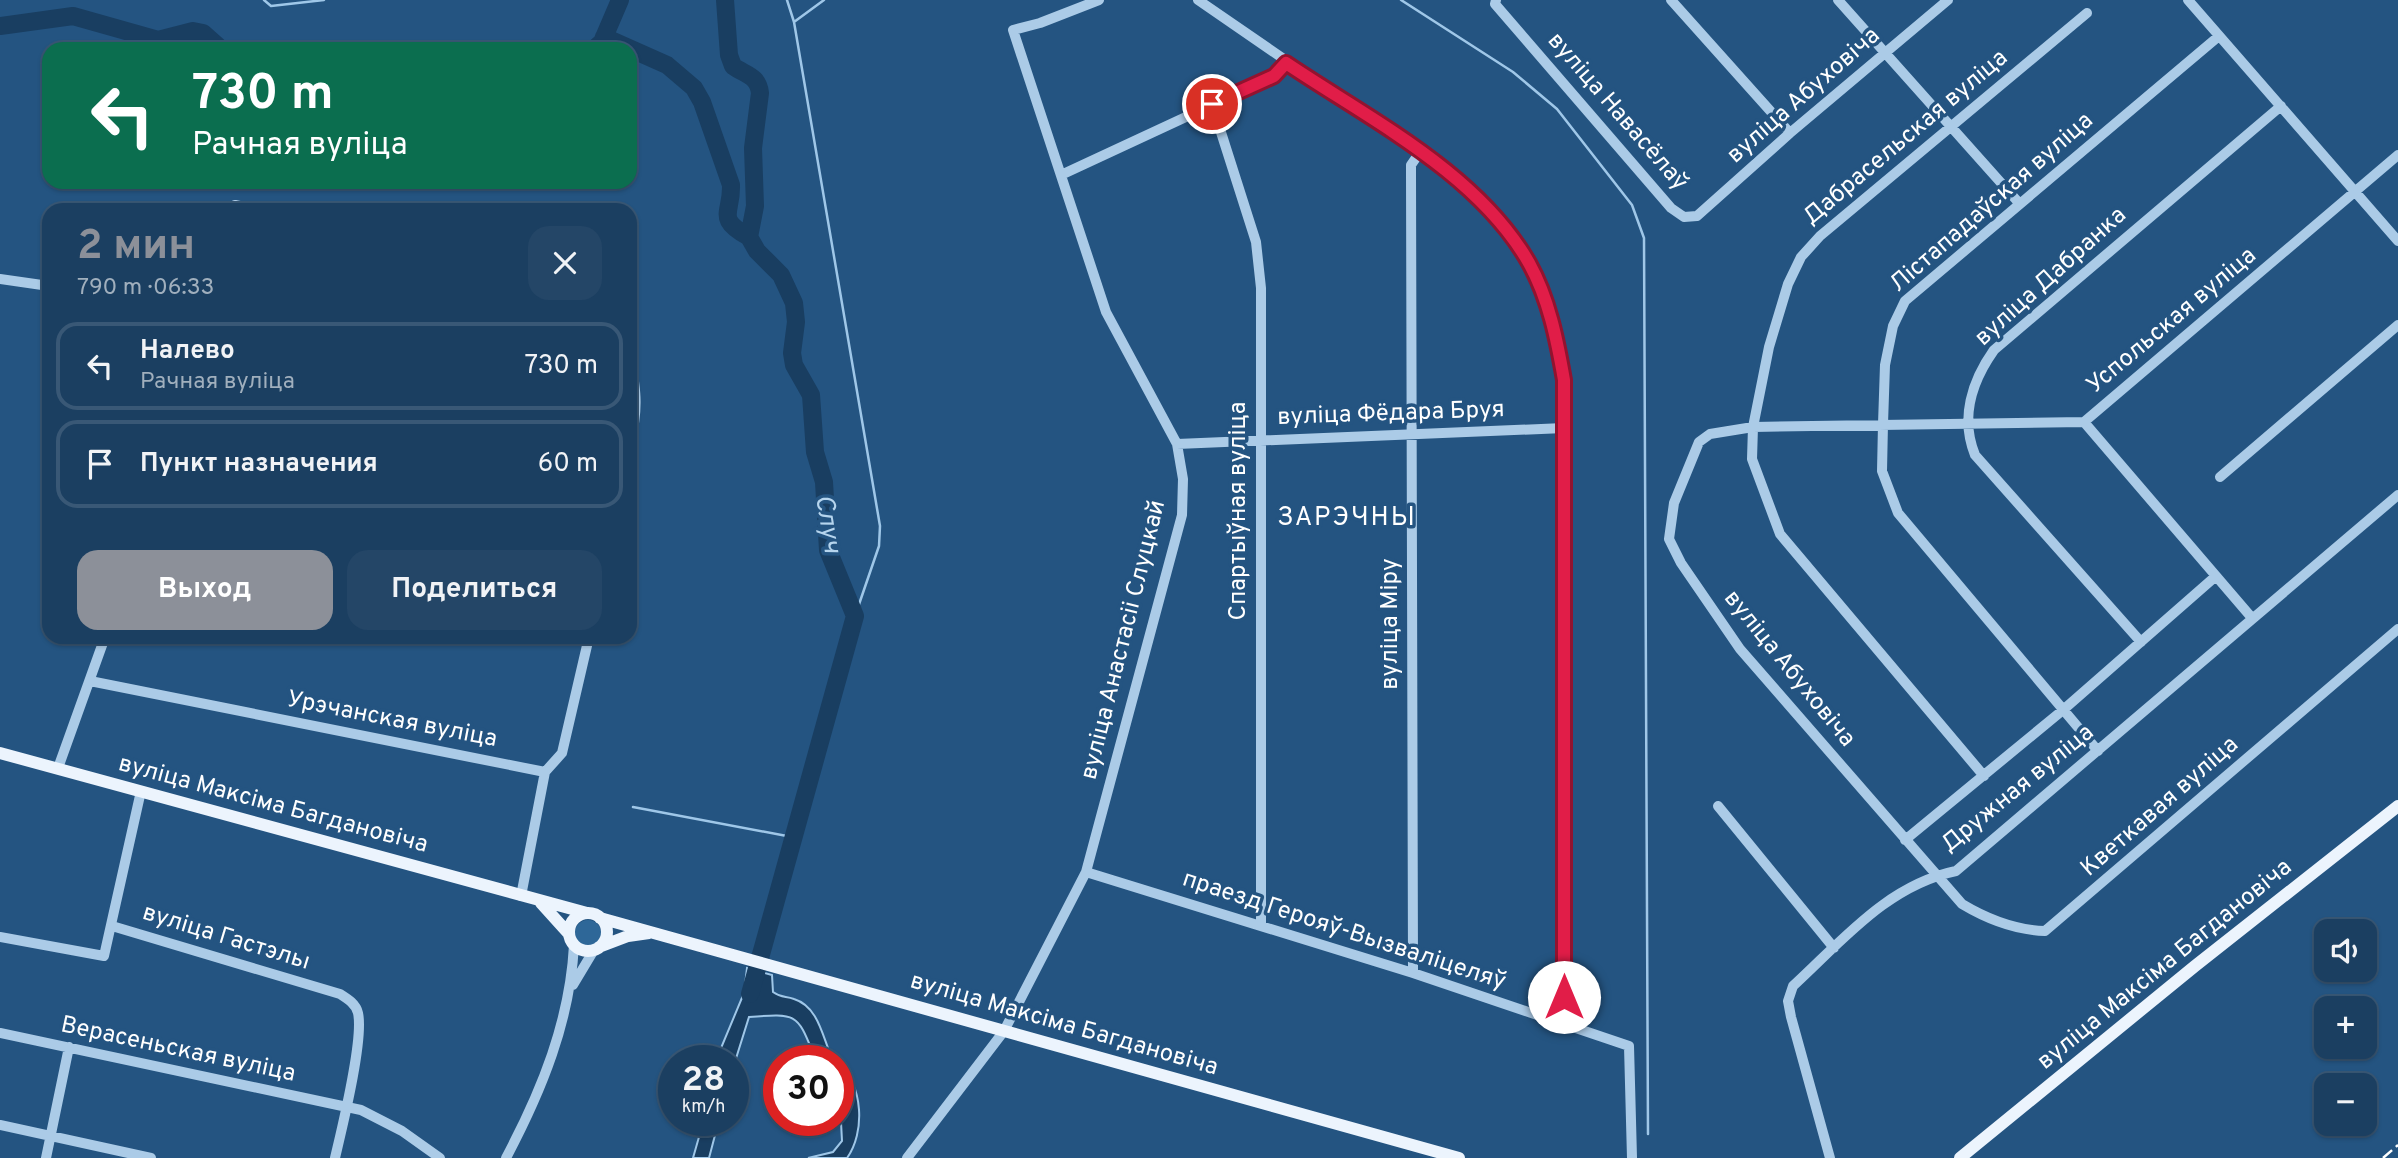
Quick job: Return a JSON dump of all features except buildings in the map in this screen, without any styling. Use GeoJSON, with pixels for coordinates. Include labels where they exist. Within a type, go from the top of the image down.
{"type":"FeatureCollection","features":[{"type":"Feature","properties":{"kind":"main road","name":"вуліца Максіма Багдановіча"},"geometry":{"type":"LineString","coordinates":[[0,753],[587,914]]}},
{"type":"Feature","properties":{"kind":"main road","name":"вуліца Максіма Багдановіча"},"geometry":{"type":"LineString","coordinates":[[1960,1158],[2195,966],[2398,806]]}},
{"type":"Feature","properties":{"kind":"main road","name":"вуліца Максіма Багдановіча"},"geometry":{"type":"LineString","coordinates":[[528,897],[548,908],[572,939]]}},
{"type":"Feature","properties":{"kind":"main road"},"geometry":{"type":"LineString","coordinates":[[587,914],[600,918],[607,933],[596,949],[585,951],[572,939],[574,920],[587,914]]}},
{"type":"Feature","properties":{"kind":"main road","name":"вуліца Максіма Багдановіча"},"geometry":{"type":"LineString","coordinates":[[600,918],[1459,1158]]}},
{"type":"Feature","properties":{"kind":"main road","name":"вуліца Максіма Багдановіча"},"geometry":{"type":"LineString","coordinates":[[596,949],[628,936],[657,932]]}},
{"type":"Feature","properties":{"kind":"street","name":"вуліца Анастасіі Слуцкай"},"geometry":{"type":"LineString","coordinates":[[907,1158],[1004,1031],[1086,872],[1182,514],[1183,480],[1177,444],[1106,312],[1013,30],[1040,23],[1100,0]]}},
{"type":"Feature","properties":{"kind":"street"},"geometry":{"type":"LineString","coordinates":[[1198,0],[1286,63],[1420,152],[1482,201],[1508,231],[1529,263],[1544,297],[1564,380],[1564,1024]]}},
{"type":"Feature","properties":{"kind":"street","name":"вуліца Навасёлаў"},"geometry":{"type":"LineString","coordinates":[[1496,0],[1495,4],[1671,208],[1684,218]]}},
{"type":"Feature","properties":{"kind":"street"},"geometry":{"type":"LineString","coordinates":[[1671,0],[1790,133]]}},
{"type":"Feature","properties":{"kind":"street"},"geometry":{"type":"LineString","coordinates":[[1838,0],[2020,203]]}},
{"type":"Feature","properties":{"kind":"street","name":"вуліца Абуховіча"},"geometry":{"type":"LineString","coordinates":[[1684,218],[1697,216],[1790,133],[1948,0]]}},
{"type":"Feature","properties":{"kind":"street"},"geometry":{"type":"LineString","coordinates":[[2188,0],[2398,241]]}},
{"type":"Feature","properties":{"kind":"street","name":"Дабрасельская вуліца"},"geometry":{"type":"LineString","coordinates":[[1984,776],[1780,534],[1752,459],[1753,427],[1769,347],[1788,284],[1801,257],[1820,236],[2087,13]]}},
{"type":"Feature","properties":{"kind":"street","name":"Лістападаўская вуліца"},"geometry":{"type":"LineString","coordinates":[[2098,751],[1898,513],[1882,471],[1885,365],[1893,326],[1905,301],[2219,36]]}},
{"type":"Feature","properties":{"kind":"street"},"geometry":{"type":"LineString","coordinates":[[1061,175],[1274,76],[1286,63]]}},
{"type":"Feature","properties":{"kind":"street","name":"Спартыўная вуліца"},"geometry":{"type":"LineString","coordinates":[[1212,104],[1256,242],[1261,288],[1261,925]]}},
{"type":"Feature","properties":{"kind":"street","name":"вуліца Дабранка"},"geometry":{"type":"LineString","coordinates":[[1966,423],[1977,378],[1994,350],[2281,106]]}},
{"type":"Feature","properties":{"kind":"street","name":"вуліца Міру"},"geometry":{"type":"LineString","coordinates":[[1413,973],[1411,165],[1420,152]]}},
{"type":"Feature","properties":{"kind":"street","name":"Успольская вуліца"},"geometry":{"type":"LineString","coordinates":[[2252,618],[2084,422],[2398,155]]}},
{"type":"Feature","properties":{"kind":"street"},"geometry":{"type":"LineString","coordinates":[[0,279],[42,285]]}},
{"type":"Feature","properties":{"kind":"street"},"geometry":{"type":"LineString","coordinates":[[2220,477],[2398,325]]}},
{"type":"Feature","properties":{"kind":"street"},"geometry":{"type":"LineString","coordinates":[[637,391],[637,419]]}},
{"type":"Feature","properties":{"kind":"street"},"geometry":{"type":"LineString","coordinates":[[1753,427],[2084,422]]}},
{"type":"Feature","properties":{"kind":"street"},"geometry":{"type":"LineString","coordinates":[[1966,423],[1971,445],[1984,467],[2141,642]]}},
{"type":"Feature","properties":{"kind":"street","name":"вуліца Абуховіча"},"geometry":{"type":"LineString","coordinates":[[1753,427],[1710,434],[1699,442],[1674,503],[1669,539],[1681,563],[1740,649],[1935,875]]}},
{"type":"Feature","properties":{"kind":"street","name":"вуліца Фёдара Бруя"},"geometry":{"type":"LineString","coordinates":[[1177,444],[1564,428]]}},
{"type":"Feature","properties":{"kind":"street","name":"Дружная вуліца"},"geometry":{"type":"LineString","coordinates":[[1830,1158],[1788,1001],[1793,986],[1894,895],[1935,875],[1956,871],[2398,495]]}},
{"type":"Feature","properties":{"kind":"street"},"geometry":{"type":"LineString","coordinates":[[1905,840],[2063,710],[2216,576]]}},
{"type":"Feature","properties":{"kind":"street","name":"Кветкавая вуліца"},"geometry":{"type":"LineString","coordinates":[[1935,875],[1962,904],[1982,916],[2030,930],[2045,931],[2398,629]]}},
{"type":"Feature","properties":{"kind":"street"},"geometry":{"type":"LineString","coordinates":[[58,768],[103,644]]}},
{"type":"Feature","properties":{"kind":"street"},"geometry":{"type":"LineString","coordinates":[[528,897],[545,772],[562,753],[587,644]]}},
{"type":"Feature","properties":{"kind":"street","name":"Урэчанская вуліца"},"geometry":{"type":"LineString","coordinates":[[90,681],[545,772]]}},
{"type":"Feature","properties":{"kind":"street"},"geometry":{"type":"LineString","coordinates":[[112,926],[141,791]]}},
{"type":"Feature","properties":{"kind":"street"},"geometry":{"type":"LineString","coordinates":[[1718,806],[1834,948]]}},
{"type":"Feature","properties":{"kind":"street","name":"праезд Герояў-Вызваліцеляў"},"geometry":{"type":"LineString","coordinates":[[1086,872],[1413,973],[1629,1046],[1632,1158]]}},
{"type":"Feature","properties":{"kind":"street","name":"вуліца Гастэлы"},"geometry":{"type":"LineString","coordinates":[[0,937],[104,956],[112,926],[340,994],[351,1000],[358,1011],[359,1026],[346,1108]]}},
{"type":"Feature","properties":{"kind":"street"},"geometry":{"type":"LineString","coordinates":[[572,939],[572,987]]}},
{"type":"Feature","properties":{"kind":"street"},"geometry":{"type":"LineString","coordinates":[[506,1158],[529,1115],[549,1064],[572,987],[596,949]]}},
{"type":"Feature","properties":{"kind":"street","name":"Верасеньская вуліца"},"geometry":{"type":"LineString","coordinates":[[0,1033],[374,1114],[440,1158]]}},
{"type":"Feature","properties":{"kind":"street"},"geometry":{"type":"LineString","coordinates":[[46,1158],[69,1047]]}},
{"type":"Feature","properties":{"kind":"street"},"geometry":{"type":"LineString","coordinates":[[335,1158],[346,1108]]}},
{"type":"Feature","properties":{"kind":"street"},"geometry":{"type":"LineString","coordinates":[[0,1125],[151,1158]]}},
{"type":"Feature","properties":{"kind":"shaded area"},"geometry":{"type":"Polygon","coordinates":[[[588,920],[597,924],[601,933],[597,942],[588,946],[579,942],[575,933],[579,924],[588,920]]]}},
{"type":"Feature","properties":{"kind":"shaded area"},"geometry":{"type":"Polygon","coordinates":[[[747,968],[772,975],[773,992],[803,1003],[810,1009],[827,1045],[810,1045],[800,1025],[788,1017],[778,1016],[749,1017],[740,1045],[722,1045],[744,993],[747,968]]]}},
{"type":"Feature","properties":{"kind":"shaded area"},"geometry":{"type":"Polygon","coordinates":[[[854,1087],[859,1123],[853,1148],[847,1158],[808,1158],[833,1152],[842,1141],[842,1136],[854,1136],[854,1087]]]}},
{"type":"Feature","properties":{"kind":"shaded area"},"geometry":{"type":"Polygon","coordinates":[[[699,1136],[715,1136],[709,1158],[693,1158],[699,1136]]]}},
{"type":"Feature","properties":{"kind":"waterway"},"geometry":{"type":"LineString","coordinates":[[264,0],[271,6],[324,0]]}},
{"type":"Feature","properties":{"kind":"waterway","name":"Случ"},"geometry":{"type":"LineString","coordinates":[[602,42],[620,0]]}},
{"type":"Feature","properties":{"kind":"waterway","name":"Случ"},"geometry":{"type":"LineString","coordinates":[[725,0],[729,55],[733,66],[754,79],[760,93],[753,148],[755,206],[749,237],[757,251],[781,275],[794,303],[796,322],[792,353],[794,365],[811,395],[815,452],[824,482],[828,550],[855,616],[750,994]]}},
{"type":"Feature","properties":{"kind":"waterway"},"geometry":{"type":"LineString","coordinates":[[787,0],[794,22],[880,526],[879,546],[855,616]]}},
{"type":"Feature","properties":{"kind":"waterway"},"geometry":{"type":"LineString","coordinates":[[794,22],[824,0]]}},
{"type":"Feature","properties":{"kind":"waterway"},"geometry":{"type":"LineString","coordinates":[[1401,0],[1513,72],[1557,109],[1632,205],[1644,238],[1648,1134]]}},
{"type":"Feature","properties":{"kind":"waterway","name":"Случ"},"geometry":{"type":"LineString","coordinates":[[0,26],[73,16],[158,40],[193,31],[203,33],[213,42]]}},
{"type":"Feature","properties":{"kind":"waterway"},"geometry":{"type":"LineString","coordinates":[[604,37],[615,42]]}},
{"type":"Feature","properties":{"kind":"waterway"},"geometry":{"type":"LineString","coordinates":[[637,52],[667,65],[694,88],[702,102],[731,185],[729,220],[749,237]]}},
{"type":"Feature","properties":{"kind":"waterway"},"geometry":{"type":"LineString","coordinates":[[633,807],[792,837]]}},
{"type":"Feature","properties":{"kind":"railway"},"geometry":{"type":"LineString","coordinates":[[2383,1158],[2398,1145]]}},
{"type":"Feature","properties":{"kind":"district","name":"ЗАРЭЧНЫ"},"geometry":{"type":"Point","coordinates":[1347,518]}},
{"type":"Feature","properties":{"kind":"route"},"geometry":{"type":"LineString","coordinates":[[1212,104],[1274,76],[1286,63],[1420,152],[1482,201],[1508,231],[1529,263],[1544,297],[1564,380],[1564,997]]}}]}
